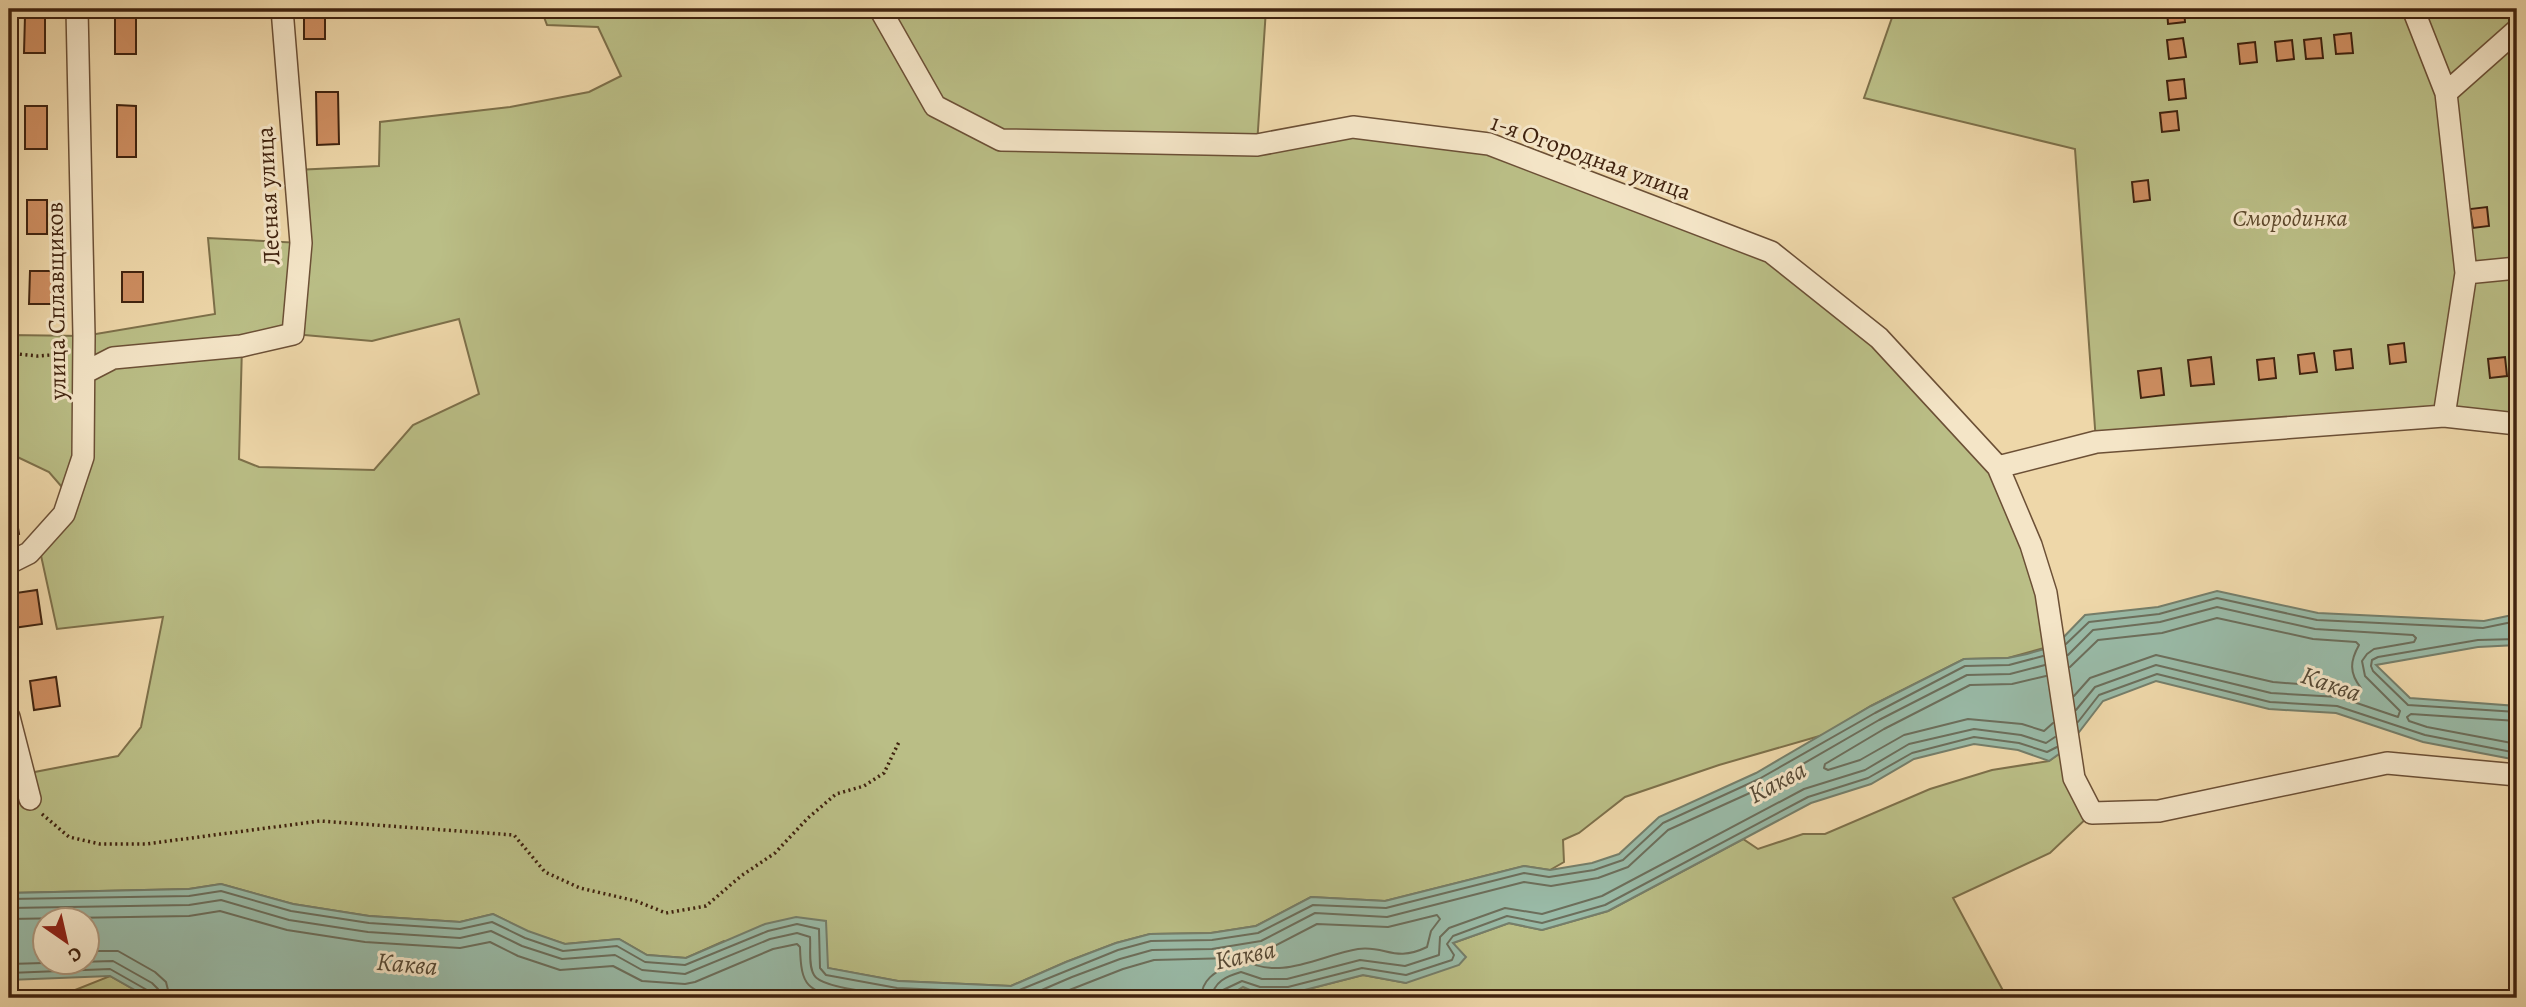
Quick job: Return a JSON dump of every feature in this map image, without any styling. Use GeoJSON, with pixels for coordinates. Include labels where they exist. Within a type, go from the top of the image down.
{"type":"FeatureCollection","features":[{"type":"Feature","properties":{"kind":"street","name":"улица Сплавщиков"},"geometry":{"type":"LineString","coordinates":[[9,563],[29,553],[64,514],[83,457],[84,363],[77,9]]}},
{"type":"Feature","properties":{"kind":"street","name":"Лесная улица"},"geometry":{"type":"LineString","coordinates":[[84,363],[241,346],[293,334],[302,243],[282,9]]}},
{"type":"Feature","properties":{"kind":"street","name":"1-я Огородная улица"},"geometry":{"type":"LineString","coordinates":[[880,9],[935,106],[1001,140],[1257,145],[1353,127],[1489,144],[1771,252],[1880,338],[1998,467],[2031,545],[2046,593],[2074,778],[2092,813],[2159,811],[2387,763],[2517,775]]}},
{"type":"Feature","properties":{"kind":"street"},"geometry":{"type":"LineString","coordinates":[[2413,9],[2446,93],[2466,273],[2444,416]]}},
{"type":"Feature","properties":{"kind":"street"},"geometry":{"type":"LineString","coordinates":[[2446,93],[2517,30]]}},
{"type":"Feature","properties":{"kind":"street"},"geometry":{"type":"LineString","coordinates":[[2466,273],[2517,268]]}},
{"type":"Feature","properties":{"kind":"street"},"geometry":{"type":"LineString","coordinates":[[1998,467],[2096,442],[2444,416],[2517,424]]}},
{"type":"Feature","properties":{"kind":"street"},"geometry":{"type":"LineString","coordinates":[[9,717],[30,799]]}},
{"type":"Feature","properties":{"kind":"path"},"geometry":{"type":"LineString","coordinates":[[9,353],[84,363]]}},
{"type":"Feature","properties":{"kind":"path"},"geometry":{"type":"LineString","coordinates":[[30,799],[46,820],[69,837],[100,844],[146,844],[320,821],[514,835],[545,872],[580,888],[636,901],[666,913],[706,906],[741,876],[775,853],[807,818],[836,794],[864,786],[884,773],[899,743]]}},
{"type":"Feature","properties":{"kind":"green space"},"geometry":{"type":"Polygon","coordinates":[[[541,9],[1266,9],[1257,145],[1353,127],[1489,144],[1771,252],[1879,338],[1998,467],[2055,645],[2008,658],[1964,659],[1871,706],[1823,735],[1719,765],[1625,797],[1579,833],[1563,840],[1564,862],[1550,870],[1524,866],[1385,901],[1311,897],[1256,926],[1211,933],[1150,934],[1116,943],[1011,986],[898,981],[827,968],[724,941],[686,958],[647,955],[619,939],[565,944],[528,932],[493,914],[460,922],[369,916],[293,904],[221,884],[189,889],[9,893],[9,763],[20,759],[24,774],[118,756],[141,727],[163,617],[57,629],[40,551],[68,494],[49,472],[9,453],[9,335],[84,336],[215,314],[208,238],[301,243],[295,170],[379,166],[380,122],[510,107],[589,92],[621,76],[598,27],[547,25],[541,9]],[[459,319],[372,341],[293,334],[242,346],[239,459],[259,467],[374,470],[413,425],[479,394],[459,319]]]}},
{"type":"Feature","properties":{"kind":"green space","name":"Смородинка"},"geometry":{"type":"Polygon","coordinates":[[[1895,9],[2517,9],[2517,424],[2444,416],[2096,442],[2075,149],[1864,98],[1895,9]]]}},
{"type":"Feature","properties":{"kind":"green space"},"geometry":{"type":"Polygon","coordinates":[[[2066,749],[2092,813],[2050,853],[1953,898],[2007,998],[1225,998],[1243,987],[1259,994],[1289,994],[1363,975],[1406,983],[1453,943],[1509,923],[1542,930],[1608,911],[1743,839],[1758,849],[1803,834],[1825,834],[1930,789],[1992,770],[2049,761],[2066,749]]]}},
{"type":"Feature","properties":{"kind":"green space"},"geometry":{"type":"Polygon","coordinates":[[[110,976],[149,998],[55,998],[110,976]]]}},
{"type":"Feature","properties":{"kind":"water","name":"Каква"},"geometry":{"type":"Polygon","coordinates":[[[2217,591],[2318,613],[2484,621],[2517,614],[2517,645],[2478,647],[2376,665],[2410,698],[2517,706],[2517,760],[2423,742],[2336,713],[2269,709],[2156,681],[2103,701],[2066,749],[2049,761],[2018,750],[1974,744],[1914,759],[1871,784],[1811,803],[1608,911],[1542,930],[1509,923],[1453,943],[1466,957],[1459,965],[1406,983],[1363,975],[1289,994],[1259,994],[1243,987],[1225,998],[149,998],[110,976],[9,980],[9,893],[189,889],[221,884],[293,904],[369,916],[460,922],[493,914],[528,931],[565,944],[619,939],[647,955],[686,958],[765,924],[796,917],[826,921],[828,968],[898,981],[1011,986],[1116,943],[1150,934],[1211,933],[1256,926],[1311,897],[1385,901],[1524,866],[1550,870],[1592,863],[1619,854],[1659,817],[1756,773],[1871,706],[1964,659],[2008,658],[2055,646],[2085,615],[2158,607],[2217,591]]]}},
{"type":"Feature","properties":{"kind":"building"},"geometry":{"type":"Polygon","coordinates":[[[2167,9],[2184,9],[2185,22],[2168,24],[2167,9]]]}},
{"type":"Feature","properties":{"kind":"building"},"geometry":{"type":"Polygon","coordinates":[[[304,15],[325,15],[325,39],[304,39],[304,15]]]}},
{"type":"Feature","properties":{"kind":"building"},"geometry":{"type":"Polygon","coordinates":[[[25,16],[45,16],[45,53],[24,53],[25,16]]]}},
{"type":"Feature","properties":{"kind":"building"},"geometry":{"type":"Polygon","coordinates":[[[115,18],[136,18],[136,54],[115,54],[115,18]]]}},
{"type":"Feature","properties":{"kind":"building"},"geometry":{"type":"Polygon","coordinates":[[[2351,33],[2353,53],[2336,54],[2334,35],[2351,33]]]}},
{"type":"Feature","properties":{"kind":"building"},"geometry":{"type":"Polygon","coordinates":[[[2183,38],[2186,57],[2169,59],[2167,40],[2183,38]]]}},
{"type":"Feature","properties":{"kind":"building"},"geometry":{"type":"Polygon","coordinates":[[[2321,38],[2323,58],[2306,59],[2304,40],[2321,38]]]}},
{"type":"Feature","properties":{"kind":"building"},"geometry":{"type":"Polygon","coordinates":[[[2292,40],[2294,59],[2277,61],[2275,42],[2292,40]]]}},
{"type":"Feature","properties":{"kind":"building"},"geometry":{"type":"Polygon","coordinates":[[[2255,42],[2257,62],[2240,64],[2238,44],[2255,42]]]}},
{"type":"Feature","properties":{"kind":"building"},"geometry":{"type":"Polygon","coordinates":[[[2184,79],[2186,98],[2169,100],[2167,81],[2184,79]]]}},
{"type":"Feature","properties":{"kind":"building"},"geometry":{"type":"Polygon","coordinates":[[[316,92],[338,92],[339,144],[317,145],[316,92]]]}},
{"type":"Feature","properties":{"kind":"building"},"geometry":{"type":"Polygon","coordinates":[[[117,105],[136,106],[136,157],[117,157],[117,105]]]}},
{"type":"Feature","properties":{"kind":"building"},"geometry":{"type":"Polygon","coordinates":[[[25,106],[47,106],[47,149],[25,149],[25,106]]]}},
{"type":"Feature","properties":{"kind":"building"},"geometry":{"type":"Polygon","coordinates":[[[2177,111],[2179,130],[2162,132],[2160,113],[2177,111]]]}},
{"type":"Feature","properties":{"kind":"building"},"geometry":{"type":"Polygon","coordinates":[[[2148,180],[2150,200],[2134,202],[2132,182],[2148,180]]]}},
{"type":"Feature","properties":{"kind":"building"},"geometry":{"type":"Polygon","coordinates":[[[27,200],[47,200],[47,234],[27,234],[27,200]]]}},
{"type":"Feature","properties":{"kind":"building"},"geometry":{"type":"Polygon","coordinates":[[[2487,207],[2489,226],[2473,228],[2470,209],[2487,207]]]}},
{"type":"Feature","properties":{"kind":"building"},"geometry":{"type":"Polygon","coordinates":[[[30,271],[53,271],[53,304],[29,304],[30,271]]]}},
{"type":"Feature","properties":{"kind":"building"},"geometry":{"type":"Polygon","coordinates":[[[122,272],[143,272],[143,302],[122,302],[122,272]]]}},
{"type":"Feature","properties":{"kind":"building"},"geometry":{"type":"Polygon","coordinates":[[[2404,343],[2406,362],[2390,364],[2388,345],[2404,343]]]}},
{"type":"Feature","properties":{"kind":"building"},"geometry":{"type":"Polygon","coordinates":[[[2351,349],[2353,368],[2336,370],[2334,351],[2351,349]]]}},
{"type":"Feature","properties":{"kind":"building"},"geometry":{"type":"Polygon","coordinates":[[[2314,353],[2317,372],[2300,374],[2298,355],[2314,353]]]}},
{"type":"Feature","properties":{"kind":"building"},"geometry":{"type":"Polygon","coordinates":[[[2211,357],[2214,384],[2191,386],[2188,360],[2211,357]]]}},
{"type":"Feature","properties":{"kind":"building"},"geometry":{"type":"Polygon","coordinates":[[[2505,357],[2507,376],[2490,378],[2488,359],[2505,357]]]}},
{"type":"Feature","properties":{"kind":"building"},"geometry":{"type":"Polygon","coordinates":[[[2274,358],[2276,378],[2259,380],[2257,360],[2274,358]]]}},
{"type":"Feature","properties":{"kind":"building"},"geometry":{"type":"Polygon","coordinates":[[[2161,368],[2164,395],[2141,398],[2138,371],[2161,368]]]}},
{"type":"Feature","properties":{"kind":"building"},"geometry":{"type":"Polygon","coordinates":[[[13,498],[19,534],[9,536],[9,499],[13,498]]]}},
{"type":"Feature","properties":{"kind":"building"},"geometry":{"type":"Polygon","coordinates":[[[37,590],[42,624],[13,628],[9,594],[37,590]]]}},
{"type":"Feature","properties":{"kind":"building"},"geometry":{"type":"Polygon","coordinates":[[[56,677],[60,706],[34,710],[30,681],[56,677]]]}}]}
